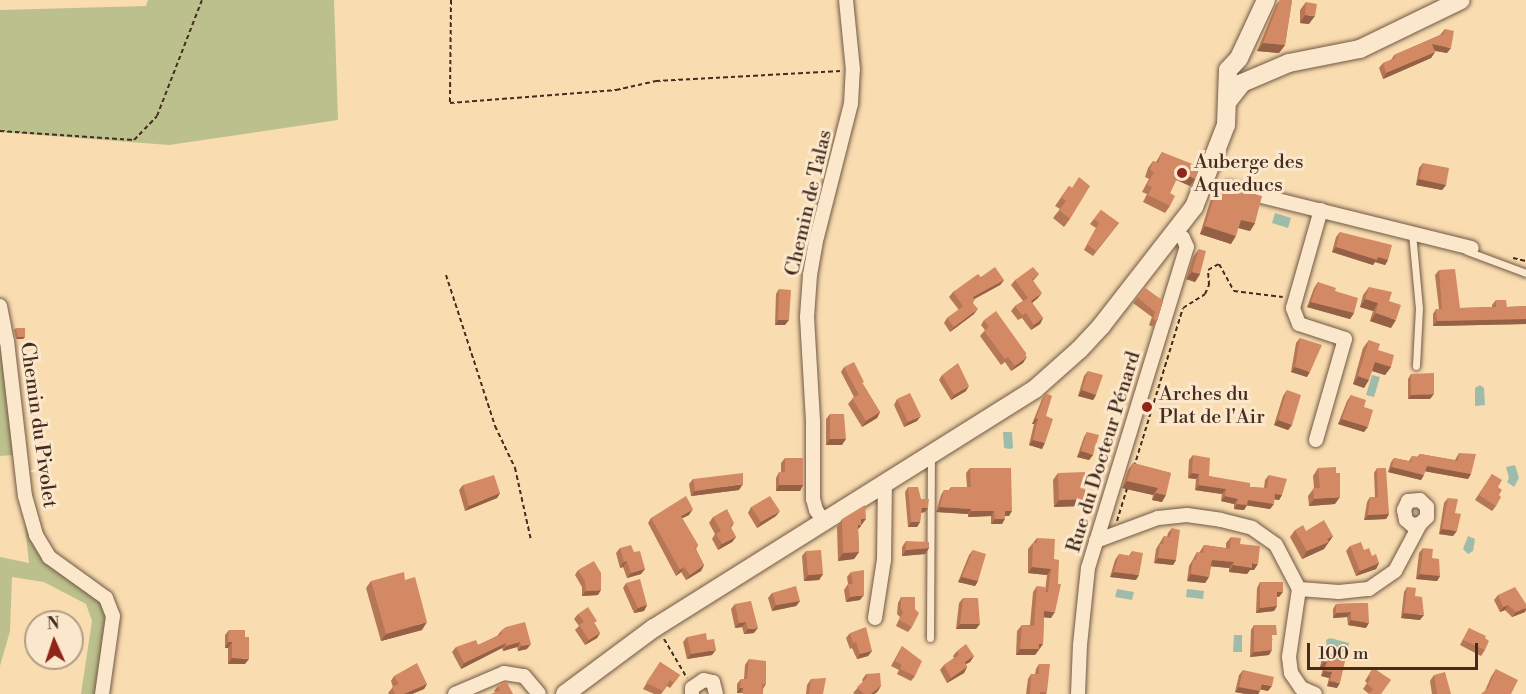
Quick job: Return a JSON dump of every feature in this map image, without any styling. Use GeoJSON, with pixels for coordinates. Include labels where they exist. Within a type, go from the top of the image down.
{"type":"FeatureCollection","features":[{"type":"Feature","properties":{"kind":"main road"},"geometry":{"type":"LineString","coordinates":[[1223,94],[1241,62],[1250,19],[1258,0]]}},
{"type":"Feature","properties":{"kind":"main road"},"geometry":{"type":"LineString","coordinates":[[1223,94],[1241,62],[1266,0]]}},
{"type":"Feature","properties":{"kind":"main road"},"geometry":{"type":"LineString","coordinates":[[565,694],[654,628],[1035,389],[1079,350],[1102,325],[1212,184],[1218,141],[1226,125],[1223,94],[1228,70],[1241,62],[1289,63],[1360,49],[1461,0]]}},
{"type":"Feature","properties":{"kind":"street","name":"Chemin de Talas"},"geometry":{"type":"LineString","coordinates":[[824,520],[816,510],[813,499],[813,421],[808,360],[809,286],[817,237],[851,104],[853,70],[846,0]]}},
{"type":"Feature","properties":{"kind":"street"},"geometry":{"type":"LineString","coordinates":[[1212,184],[1468,247]]}},
{"type":"Feature","properties":{"kind":"street"},"geometry":{"type":"LineString","coordinates":[[1316,440],[1345,339],[1299,324],[1293,308],[1321,210]]}},
{"type":"Feature","properties":{"kind":"street","name":"Rue du Docteur Pénard"},"geometry":{"type":"LineString","coordinates":[[1078,694],[1084,587],[1096,541],[1187,247],[1183,238],[1175,231]]}},
{"type":"Feature","properties":{"kind":"street","name":"Chemin du Pivolet"},"geometry":{"type":"LineString","coordinates":[[0,306],[8,341],[25,496],[36,535],[49,557],[106,598],[113,616],[102,694]]}},
{"type":"Feature","properties":{"kind":"street"},"geometry":{"type":"LineString","coordinates":[[875,618],[884,560],[885,482]]}},
{"type":"Feature","properties":{"kind":"street"},"geometry":{"type":"LineString","coordinates":[[1096,541],[1158,518],[1187,515],[1252,528],[1275,545],[1299,589],[1289,657],[1291,674],[1301,688],[1315,694]]}},
{"type":"Feature","properties":{"kind":"street"},"geometry":{"type":"LineString","coordinates":[[1299,589],[1339,592],[1369,589],[1395,571],[1420,524]]}},
{"type":"Feature","properties":{"kind":"street"},"geometry":{"type":"LineString","coordinates":[[455,694],[504,673],[524,676],[539,694]]}},
{"type":"Feature","properties":{"kind":"street"},"geometry":{"type":"LineString","coordinates":[[692,691],[704,680],[713,682],[716,694]]}},
{"type":"Feature","properties":{"kind":"lane"},"geometry":{"type":"LineString","coordinates":[[1412,233],[1419,308],[1416,366]]}},
{"type":"Feature","properties":{"kind":"lane"},"geometry":{"type":"LineString","coordinates":[[1468,247],[1468,253],[1526,273]]}},
{"type":"Feature","properties":{"kind":"lane"},"geometry":{"type":"LineString","coordinates":[[930,638],[931,454]]}},
{"type":"Feature","properties":{"kind":"path"},"geometry":{"type":"LineString","coordinates":[[0,131],[134,140],[157,116],[202,0]]}},
{"type":"Feature","properties":{"kind":"path"},"geometry":{"type":"LineString","coordinates":[[451,0],[450,103],[616,90],[656,81],[853,70]]}},
{"type":"Feature","properties":{"kind":"path"},"geometry":{"type":"LineString","coordinates":[[1134,467],[1183,308],[1209,289],[1208,274],[1211,267],[1219,264],[1234,291],[1296,298]]}},
{"type":"Feature","properties":{"kind":"path"},"geometry":{"type":"LineString","coordinates":[[446,275],[495,426],[515,468],[531,540]]}},
{"type":"Feature","properties":{"kind":"path"},"geometry":{"type":"LineString","coordinates":[[1113,535],[1130,478]]}},
{"type":"Feature","properties":{"kind":"path"},"geometry":{"type":"LineString","coordinates":[[665,641],[692,691]]}},
{"type":"Feature","properties":{"kind":"green space"},"geometry":{"type":"Polygon","coordinates":[[[148,0],[334,0],[338,120],[169,145],[0,132],[0,10],[146,6],[148,0]]]}},
{"type":"Feature","properties":{"kind":"green space"},"geometry":{"type":"Polygon","coordinates":[[[0,336],[4,343],[13,455],[0,456],[0,336]]]}},
{"type":"Feature","properties":{"kind":"green space"},"geometry":{"type":"Polygon","coordinates":[[[23,508],[49,557],[106,598],[113,616],[102,694],[81,694],[92,621],[86,604],[44,582],[12,577],[10,631],[0,666],[0,557],[29,563],[23,508]]]}},
{"type":"Feature","properties":{"kind":"shaded area"},"geometry":{"type":"Polygon","coordinates":[[[1275,213],[1291,218],[1288,228],[1272,223],[1275,213]]]}},
{"type":"Feature","properties":{"kind":"shaded area"},"geometry":{"type":"Polygon","coordinates":[[[1372,375],[1380,377],[1374,397],[1366,395],[1372,375]]]}},
{"type":"Feature","properties":{"kind":"shaded area"},"geometry":{"type":"Polygon","coordinates":[[[1480,385],[1484,388],[1485,405],[1475,406],[1475,388],[1480,385]]]}},
{"type":"Feature","properties":{"kind":"shaded area"},"geometry":{"type":"Polygon","coordinates":[[[1003,432],[1012,432],[1013,448],[1004,448],[1003,432]]]}},
{"type":"Feature","properties":{"kind":"shaded area"},"geometry":{"type":"Polygon","coordinates":[[[1515,465],[1519,478],[1514,487],[1507,482],[1509,478],[1506,467],[1515,465]]]}},
{"type":"Feature","properties":{"kind":"shaded area"},"geometry":{"type":"Polygon","coordinates":[[[1468,536],[1475,539],[1473,551],[1468,554],[1463,549],[1468,536]]]}},
{"type":"Feature","properties":{"kind":"shaded area"},"geometry":{"type":"Polygon","coordinates":[[[1117,589],[1134,592],[1132,600],[1115,597],[1117,589]]]}},
{"type":"Feature","properties":{"kind":"shaded area"},"geometry":{"type":"Polygon","coordinates":[[[1187,589],[1204,591],[1203,599],[1186,597],[1187,589]]]}},
{"type":"Feature","properties":{"kind":"shaded area"},"geometry":{"type":"Polygon","coordinates":[[[1234,635],[1242,635],[1242,652],[1233,652],[1234,635]]]}},
{"type":"Feature","properties":{"kind":"shaded area"},"geometry":{"type":"Polygon","coordinates":[[[1330,638],[1349,643],[1347,653],[1327,648],[1326,640],[1330,638]]]}},
{"type":"Feature","properties":{"kind":"building"},"geometry":{"type":"Polygon","coordinates":[[[1280,0],[1292,0],[1285,45],[1263,43],[1280,0]]]}},
{"type":"Feature","properties":{"kind":"building"},"geometry":{"type":"Polygon","coordinates":[[[1306,2],[1317,4],[1315,16],[1305,15],[1306,2]]]}},
{"type":"Feature","properties":{"kind":"building"},"geometry":{"type":"Polygon","coordinates":[[[1445,29],[1454,31],[1451,48],[1432,44],[1435,52],[1386,73],[1383,63],[1395,58],[1394,55],[1444,34],[1445,29]]]}},
{"type":"Feature","properties":{"kind":"building"},"geometry":{"type":"Polygon","coordinates":[[[1162,152],[1200,167],[1195,179],[1180,172],[1170,193],[1175,196],[1170,206],[1148,195],[1152,187],[1147,185],[1154,172],[1150,170],[1153,161],[1158,163],[1162,152]]]}},
{"type":"Feature","properties":{"kind":"building"},"geometry":{"type":"Polygon","coordinates":[[[1423,163],[1449,168],[1446,185],[1419,179],[1423,163]]]}},
{"type":"Feature","properties":{"kind":"building"},"geometry":{"type":"Polygon","coordinates":[[[1079,177],[1090,186],[1070,219],[1059,210],[1066,201],[1061,197],[1069,186],[1072,188],[1079,177]]]}},
{"type":"Feature","properties":{"kind":"building"},"geometry":{"type":"Polygon","coordinates":[[[1218,184],[1262,196],[1255,223],[1241,220],[1236,236],[1205,226],[1218,184]]]}},
{"type":"Feature","properties":{"kind":"building"},"geometry":{"type":"Polygon","coordinates":[[[1101,210],[1119,223],[1096,251],[1087,244],[1099,223],[1094,219],[1101,210]]]}},
{"type":"Feature","properties":{"kind":"building"},"geometry":{"type":"Polygon","coordinates":[[[1340,232],[1392,245],[1388,260],[1378,257],[1377,260],[1336,247],[1340,232]]]}},
{"type":"Feature","properties":{"kind":"building"},"geometry":{"type":"Polygon","coordinates":[[[1199,249],[1206,251],[1200,274],[1192,272],[1199,249]]]}},
{"type":"Feature","properties":{"kind":"building"},"geometry":{"type":"Polygon","coordinates":[[[995,267],[1004,280],[973,297],[975,300],[972,302],[978,309],[954,327],[947,318],[963,306],[953,292],[978,274],[981,277],[995,267]]]}},
{"type":"Feature","properties":{"kind":"building"},"geometry":{"type":"Polygon","coordinates":[[[1033,267],[1039,274],[1032,279],[1042,293],[1031,301],[1043,318],[1034,325],[1026,313],[1022,315],[1015,306],[1028,298],[1015,280],[1033,267]]]}},
{"type":"Feature","properties":{"kind":"building"},"geometry":{"type":"Polygon","coordinates":[[[1455,269],[1460,308],[1496,307],[1496,300],[1506,300],[1507,307],[1526,306],[1526,319],[1437,321],[1436,309],[1442,309],[1439,270],[1455,269]]]}},
{"type":"Feature","properties":{"kind":"building"},"geometry":{"type":"Polygon","coordinates":[[[1318,282],[1336,288],[1335,291],[1358,298],[1354,313],[1311,302],[1318,282]]]}},
{"type":"Feature","properties":{"kind":"building"},"geometry":{"type":"Polygon","coordinates":[[[1369,287],[1392,292],[1389,301],[1401,305],[1396,320],[1376,313],[1378,303],[1365,299],[1369,287]]]}},
{"type":"Feature","properties":{"kind":"building"},"geometry":{"type":"Polygon","coordinates":[[[1145,288],[1163,301],[1157,321],[1153,319],[1155,312],[1137,297],[1145,288]]]}},
{"type":"Feature","properties":{"kind":"building"},"geometry":{"type":"Polygon","coordinates":[[[779,289],[791,290],[789,320],[778,320],[779,289]]]}},
{"type":"Feature","properties":{"kind":"building"},"geometry":{"type":"Polygon","coordinates":[[[996,311],[1026,353],[1024,354],[1027,357],[1015,366],[1008,357],[1005,359],[984,331],[989,327],[984,320],[996,311]]]}},
{"type":"Feature","properties":{"kind":"building"},"geometry":{"type":"Polygon","coordinates":[[[16,328],[25,328],[25,337],[18,337],[16,328]]]}},
{"type":"Feature","properties":{"kind":"building"},"geometry":{"type":"Polygon","coordinates":[[[1300,338],[1322,345],[1310,372],[1295,367],[1300,338]]]}},
{"type":"Feature","properties":{"kind":"building"},"geometry":{"type":"Polygon","coordinates":[[[1369,340],[1380,344],[1378,350],[1394,355],[1391,367],[1375,362],[1369,380],[1358,376],[1369,340]]]}},
{"type":"Feature","properties":{"kind":"building"},"geometry":{"type":"Polygon","coordinates":[[[854,362],[864,382],[862,383],[880,412],[866,421],[852,398],[859,395],[844,367],[854,362]]]}},
{"type":"Feature","properties":{"kind":"building"},"geometry":{"type":"Polygon","coordinates":[[[958,363],[969,386],[954,395],[942,375],[958,363]]]}},
{"type":"Feature","properties":{"kind":"building"},"geometry":{"type":"Polygon","coordinates":[[[1088,371],[1103,375],[1096,395],[1082,390],[1088,371]]]}},
{"type":"Feature","properties":{"kind":"building"},"geometry":{"type":"Polygon","coordinates":[[[1434,373],[1434,394],[1411,395],[1411,374],[1434,373]]]}},
{"type":"Feature","properties":{"kind":"building"},"geometry":{"type":"Polygon","coordinates":[[[1287,390],[1301,395],[1292,425],[1278,420],[1287,390]]]}},
{"type":"Feature","properties":{"kind":"building"},"geometry":{"type":"Polygon","coordinates":[[[910,393],[921,416],[908,422],[897,399],[910,393]]]}},
{"type":"Feature","properties":{"kind":"building"},"geometry":{"type":"Polygon","coordinates":[[[1046,393],[1052,396],[1046,416],[1053,419],[1045,443],[1033,440],[1038,419],[1036,418],[1046,393]]]}},
{"type":"Feature","properties":{"kind":"building"},"geometry":{"type":"Polygon","coordinates":[[[1351,395],[1366,400],[1364,407],[1373,410],[1368,427],[1342,419],[1351,395]]]}},
{"type":"Feature","properties":{"kind":"building"},"geometry":{"type":"Polygon","coordinates":[[[830,414],[844,414],[846,439],[830,439],[830,414]]]}},
{"type":"Feature","properties":{"kind":"building"},"geometry":{"type":"Polygon","coordinates":[[[1087,432],[1099,435],[1093,455],[1081,451],[1087,432]]]}},
{"type":"Feature","properties":{"kind":"building"},"geometry":{"type":"Polygon","coordinates":[[[1459,453],[1476,454],[1471,474],[1427,466],[1424,475],[1392,467],[1394,458],[1411,462],[1412,456],[1419,457],[1420,454],[1458,461],[1459,453]]]}},
{"type":"Feature","properties":{"kind":"building"},"geometry":{"type":"Polygon","coordinates":[[[1193,455],[1210,458],[1209,476],[1250,483],[1250,487],[1267,488],[1269,475],[1287,479],[1282,495],[1275,494],[1274,504],[1248,500],[1247,505],[1237,504],[1238,499],[1225,496],[1226,489],[1199,485],[1199,474],[1192,473],[1193,455]]]}},
{"type":"Feature","properties":{"kind":"building"},"geometry":{"type":"Polygon","coordinates":[[[785,458],[803,458],[803,485],[779,485],[779,472],[785,472],[785,458]]]}},
{"type":"Feature","properties":{"kind":"building"},"geometry":{"type":"Polygon","coordinates":[[[1133,463],[1171,473],[1166,495],[1156,493],[1158,488],[1127,481],[1133,463]]]}},
{"type":"Feature","properties":{"kind":"building"},"geometry":{"type":"Polygon","coordinates":[[[1336,467],[1336,473],[1340,473],[1340,497],[1314,499],[1313,488],[1320,488],[1318,468],[1336,467]]]}},
{"type":"Feature","properties":{"kind":"building"},"geometry":{"type":"Polygon","coordinates":[[[970,468],[1011,468],[1012,511],[1005,511],[1005,519],[995,519],[994,511],[940,507],[944,490],[951,490],[951,487],[971,487],[970,468]]]}},
{"type":"Feature","properties":{"kind":"building"},"geometry":{"type":"Polygon","coordinates":[[[1377,468],[1386,468],[1389,514],[1368,515],[1370,497],[1378,497],[1377,468]]]}},
{"type":"Feature","properties":{"kind":"building"},"geometry":{"type":"Polygon","coordinates":[[[1085,472],[1086,499],[1059,500],[1058,473],[1085,472]]]}},
{"type":"Feature","properties":{"kind":"building"},"geometry":{"type":"Polygon","coordinates":[[[743,473],[743,484],[695,491],[693,479],[743,473]]]}},
{"type":"Feature","properties":{"kind":"building"},"geometry":{"type":"Polygon","coordinates":[[[1492,474],[1502,480],[1498,487],[1502,490],[1499,495],[1501,497],[1496,506],[1479,495],[1492,474]]]}},
{"type":"Feature","properties":{"kind":"building"},"geometry":{"type":"Polygon","coordinates":[[[494,475],[500,493],[469,506],[463,485],[494,475]]]}},
{"type":"Feature","properties":{"kind":"building"},"geometry":{"type":"Polygon","coordinates":[[[908,487],[918,487],[921,499],[929,499],[928,508],[922,508],[920,522],[911,522],[908,487]]]}},
{"type":"Feature","properties":{"kind":"building"},"geometry":{"type":"Polygon","coordinates":[[[686,496],[693,509],[681,516],[698,545],[695,548],[704,565],[690,575],[684,567],[680,570],[651,518],[686,496]]]}},
{"type":"Feature","properties":{"kind":"building"},"geometry":{"type":"Polygon","coordinates":[[[770,496],[780,511],[761,522],[751,507],[770,496]]]}},
{"type":"Feature","properties":{"kind":"building"},"geometry":{"type":"Polygon","coordinates":[[[1448,498],[1458,499],[1455,513],[1461,514],[1457,531],[1442,529],[1448,498]]]}},
{"type":"Feature","properties":{"kind":"building"},"geometry":{"type":"Polygon","coordinates":[[[865,505],[866,519],[861,519],[861,525],[858,525],[859,552],[843,553],[842,519],[865,505]]]}},
{"type":"Feature","properties":{"kind":"building"},"geometry":{"type":"Polygon","coordinates":[[[727,509],[734,523],[730,526],[736,537],[722,544],[716,534],[721,531],[713,517],[727,509]]]}},
{"type":"Feature","properties":{"kind":"building"},"geometry":{"type":"Polygon","coordinates":[[[1324,520],[1333,536],[1327,539],[1329,542],[1307,551],[1295,530],[1303,525],[1306,531],[1324,520]]]}},
{"type":"Feature","properties":{"kind":"building"},"geometry":{"type":"Polygon","coordinates":[[[1172,528],[1180,530],[1176,560],[1158,558],[1160,544],[1163,544],[1164,536],[1170,537],[1172,528]]]}},
{"type":"Feature","properties":{"kind":"building"},"geometry":{"type":"Polygon","coordinates":[[[1231,537],[1241,538],[1240,544],[1260,546],[1258,564],[1252,563],[1252,568],[1233,565],[1234,562],[1212,560],[1209,577],[1191,574],[1193,559],[1196,560],[1197,552],[1203,553],[1204,545],[1230,549],[1231,537]]]}},
{"type":"Feature","properties":{"kind":"building"},"geometry":{"type":"Polygon","coordinates":[[[1037,538],[1055,539],[1054,559],[1059,560],[1058,584],[1061,584],[1055,612],[1044,611],[1043,644],[1039,644],[1039,649],[1020,649],[1022,625],[1034,626],[1037,586],[1045,587],[1045,592],[1048,592],[1051,569],[1032,567],[1033,543],[1037,543],[1037,538]]]}},
{"type":"Feature","properties":{"kind":"building"},"geometry":{"type":"Polygon","coordinates":[[[906,541],[929,542],[929,548],[906,550],[906,541]]]}},
{"type":"Feature","properties":{"kind":"building"},"geometry":{"type":"Polygon","coordinates":[[[1361,542],[1364,550],[1369,548],[1372,556],[1376,554],[1379,563],[1360,571],[1350,546],[1361,542]]]}},
{"type":"Feature","properties":{"kind":"building"},"geometry":{"type":"Polygon","coordinates":[[[631,545],[634,552],[640,551],[645,569],[631,573],[627,561],[624,562],[620,548],[631,545]]]}},
{"type":"Feature","properties":{"kind":"building"},"geometry":{"type":"Polygon","coordinates":[[[1423,548],[1433,549],[1432,558],[1439,559],[1440,576],[1420,574],[1423,548]]]}},
{"type":"Feature","properties":{"kind":"building"},"geometry":{"type":"Polygon","coordinates":[[[821,550],[823,574],[808,575],[806,551],[821,550]]]}},
{"type":"Feature","properties":{"kind":"building"},"geometry":{"type":"Polygon","coordinates":[[[973,550],[986,554],[978,581],[962,577],[973,550]]]}},
{"type":"Feature","properties":{"kind":"building"},"geometry":{"type":"Polygon","coordinates":[[[1132,551],[1143,553],[1139,575],[1114,572],[1119,554],[1131,556],[1132,551]]]}},
{"type":"Feature","properties":{"kind":"building"},"geometry":{"type":"Polygon","coordinates":[[[594,561],[601,573],[601,590],[586,591],[585,581],[578,570],[594,561]]]}},
{"type":"Feature","properties":{"kind":"building"},"geometry":{"type":"Polygon","coordinates":[[[864,570],[864,595],[850,597],[848,584],[853,584],[851,572],[864,570]]]}},
{"type":"Feature","properties":{"kind":"building"},"geometry":{"type":"Polygon","coordinates":[[[404,572],[405,580],[415,577],[427,622],[386,634],[371,581],[404,572]]]}},
{"type":"Feature","properties":{"kind":"building"},"geometry":{"type":"Polygon","coordinates":[[[640,579],[647,605],[638,608],[626,583],[640,579]]]}},
{"type":"Feature","properties":{"kind":"building"},"geometry":{"type":"Polygon","coordinates":[[[1260,582],[1283,582],[1283,592],[1277,592],[1277,606],[1260,608],[1260,582]]]}},
{"type":"Feature","properties":{"kind":"building"},"geometry":{"type":"Polygon","coordinates":[[[796,586],[800,601],[776,605],[772,593],[796,586]]]}},
{"type":"Feature","properties":{"kind":"building"},"geometry":{"type":"Polygon","coordinates":[[[1407,587],[1416,588],[1415,596],[1422,597],[1424,615],[1404,613],[1407,587]]]}},
{"type":"Feature","properties":{"kind":"building"},"geometry":{"type":"Polygon","coordinates":[[[1515,587],[1526,604],[1526,608],[1516,612],[1508,605],[1503,607],[1498,595],[1515,587]]]}},
{"type":"Feature","properties":{"kind":"building"},"geometry":{"type":"Polygon","coordinates":[[[901,597],[915,597],[915,609],[919,613],[912,627],[899,620],[903,612],[901,597]]]}},
{"type":"Feature","properties":{"kind":"building"},"geometry":{"type":"Polygon","coordinates":[[[963,598],[978,598],[980,624],[960,624],[963,598]]]}},
{"type":"Feature","properties":{"kind":"building"},"geometry":{"type":"Polygon","coordinates":[[[751,601],[758,628],[748,629],[746,622],[739,623],[735,604],[751,601]]]}},
{"type":"Feature","properties":{"kind":"building"},"geometry":{"type":"Polygon","coordinates":[[[1368,603],[1369,623],[1351,620],[1351,612],[1336,613],[1336,604],[1368,603]]]}},
{"type":"Feature","properties":{"kind":"building"},"geometry":{"type":"Polygon","coordinates":[[[588,607],[597,621],[594,623],[600,633],[589,640],[579,625],[584,622],[578,614],[588,607]]]}},
{"type":"Feature","properties":{"kind":"building"},"geometry":{"type":"Polygon","coordinates":[[[525,622],[531,644],[521,646],[520,642],[506,646],[506,643],[464,663],[456,647],[476,640],[478,645],[502,634],[501,631],[506,627],[525,622]]]}},
{"type":"Feature","properties":{"kind":"building"},"geometry":{"type":"Polygon","coordinates":[[[1254,625],[1276,625],[1277,635],[1272,635],[1272,650],[1254,652],[1254,625]]]}},
{"type":"Feature","properties":{"kind":"building"},"geometry":{"type":"Polygon","coordinates":[[[866,627],[872,651],[860,654],[850,633],[866,627]]]}},
{"type":"Feature","properties":{"kind":"building"},"geometry":{"type":"Polygon","coordinates":[[[1469,628],[1486,636],[1485,638],[1489,641],[1485,650],[1463,640],[1469,628]]]}},
{"type":"Feature","properties":{"kind":"building"},"geometry":{"type":"Polygon","coordinates":[[[229,630],[245,630],[245,637],[249,637],[249,659],[232,658],[232,642],[228,642],[229,630]]]}},
{"type":"Feature","properties":{"kind":"building"},"geometry":{"type":"Polygon","coordinates":[[[706,633],[707,640],[714,639],[716,650],[691,654],[687,637],[706,633]]]}},
{"type":"Feature","properties":{"kind":"building"},"geometry":{"type":"Polygon","coordinates":[[[966,644],[974,656],[965,662],[967,667],[951,678],[944,665],[959,655],[957,651],[966,644]]]}},
{"type":"Feature","properties":{"kind":"building"},"geometry":{"type":"Polygon","coordinates":[[[902,646],[922,661],[915,676],[900,669],[902,665],[895,661],[902,646]]]}},
{"type":"Feature","properties":{"kind":"building"},"geometry":{"type":"Polygon","coordinates":[[[1326,653],[1346,657],[1340,683],[1330,681],[1332,672],[1325,671],[1326,653]]]}},
{"type":"Feature","properties":{"kind":"building"},"geometry":{"type":"Polygon","coordinates":[[[749,659],[766,661],[766,684],[762,684],[763,694],[743,694],[743,688],[740,688],[741,679],[747,679],[749,659]]]}},
{"type":"Feature","properties":{"kind":"building"},"geometry":{"type":"Polygon","coordinates":[[[660,662],[680,675],[674,683],[670,680],[663,691],[646,683],[660,662]]]}},
{"type":"Feature","properties":{"kind":"building"},"geometry":{"type":"Polygon","coordinates":[[[417,663],[427,684],[404,694],[395,694],[392,687],[399,684],[394,676],[417,663]]]}},
{"type":"Feature","properties":{"kind":"building"},"geometry":{"type":"Polygon","coordinates":[[[1039,664],[1050,664],[1047,692],[1030,694],[1031,674],[1039,674],[1039,664]]]}},
{"type":"Feature","properties":{"kind":"building"},"geometry":{"type":"Polygon","coordinates":[[[1373,668],[1391,680],[1381,694],[1369,694],[1373,689],[1367,684],[1371,678],[1368,676],[1373,668]]]}},
{"type":"Feature","properties":{"kind":"building"},"geometry":{"type":"Polygon","coordinates":[[[1496,669],[1518,680],[1511,694],[1481,694],[1488,688],[1496,669]]]}},
{"type":"Feature","properties":{"kind":"building"},"geometry":{"type":"Polygon","coordinates":[[[1243,670],[1274,677],[1272,686],[1262,684],[1260,691],[1239,687],[1243,670]]]}},
{"type":"Feature","properties":{"kind":"building"},"geometry":{"type":"Polygon","coordinates":[[[1445,672],[1451,694],[1437,694],[1434,675],[1445,672]]]}},
{"type":"Feature","properties":{"kind":"building"},"geometry":{"type":"Polygon","coordinates":[[[880,673],[881,686],[871,694],[864,694],[857,687],[867,678],[866,674],[880,673]]]}},
{"type":"Feature","properties":{"kind":"building"},"geometry":{"type":"Polygon","coordinates":[[[826,678],[823,694],[809,694],[811,679],[826,678]]]}},
{"type":"Feature","properties":{"kind":"building"},"geometry":{"type":"Polygon","coordinates":[[[506,681],[513,694],[491,694],[500,690],[498,686],[506,681]]]}},
{"type":"Feature","properties":{"kind":"place","name":"Auberge des Aqueducs"},"geometry":{"type":"Point","coordinates":[1182,173]}},
{"type":"Feature","properties":{"kind":"place","name":"Arches du Plat de l'Air"},"geometry":{"type":"Point","coordinates":[1147,407]}}]}
